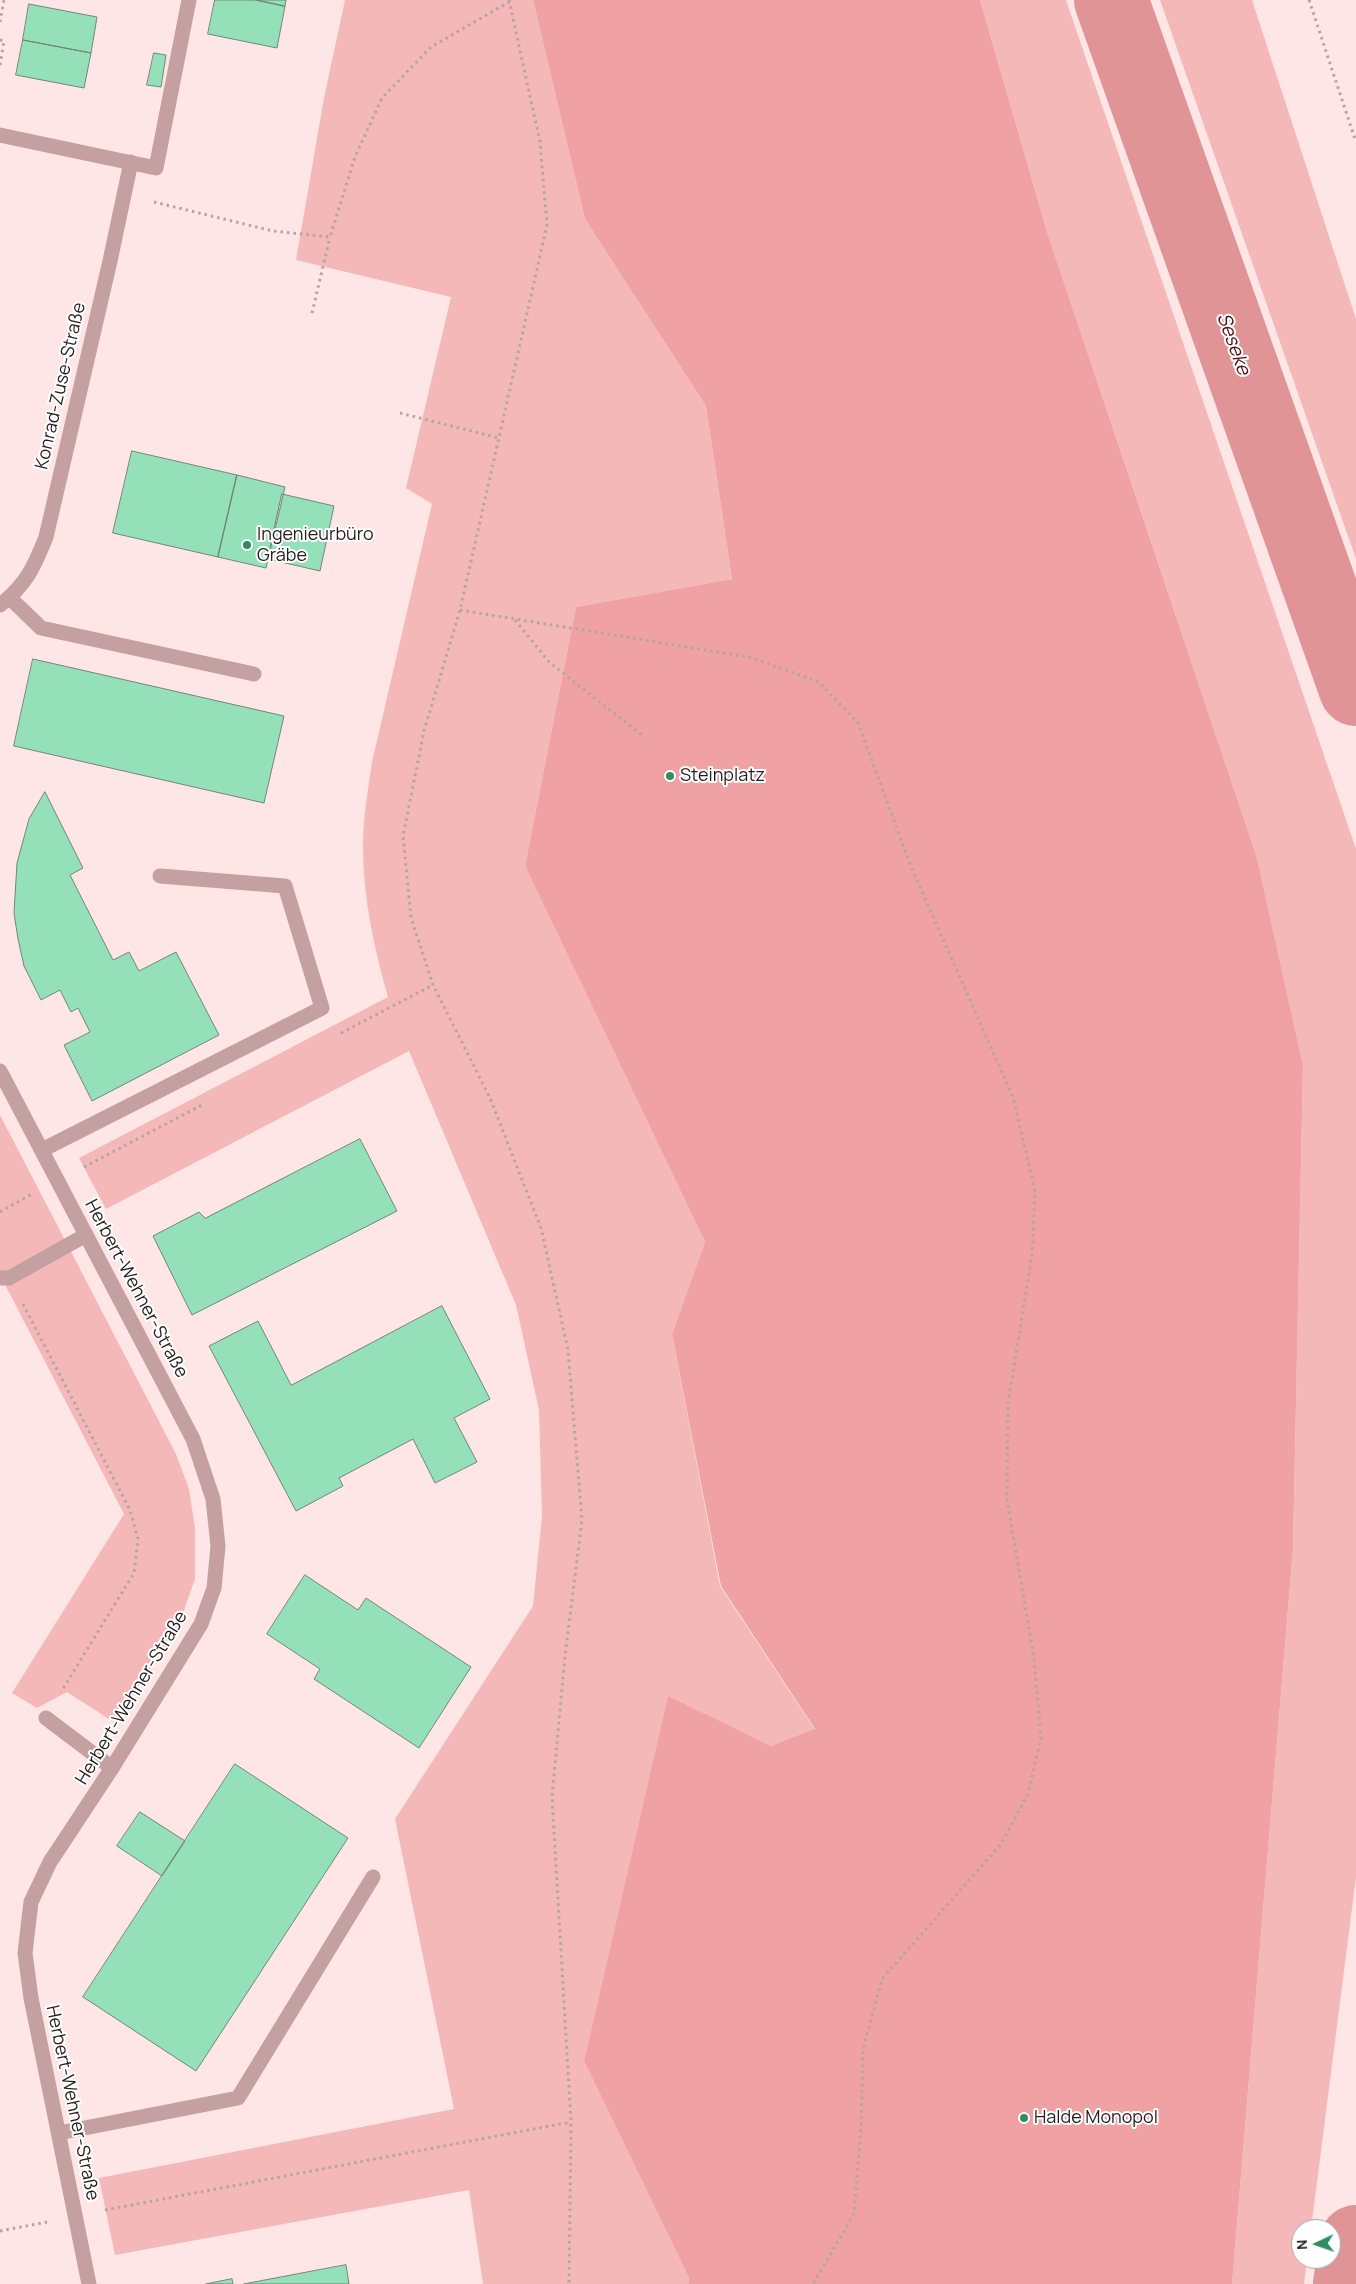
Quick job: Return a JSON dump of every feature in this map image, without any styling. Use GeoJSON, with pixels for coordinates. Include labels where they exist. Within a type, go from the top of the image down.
{"type":"FeatureCollection","features":[{"type":"Feature","properties":{"kind":"street"},"geometry":{"type":"LineString","coordinates":[[0,134],[156,168],[189,0]]}},
{"type":"Feature","properties":{"kind":"street","name":"Konrad-Zuse-Straße"},"geometry":{"type":"LineString","coordinates":[[5,602],[32,572],[46,537],[131,162]]}},
{"type":"Feature","properties":{"kind":"street"},"geometry":{"type":"LineString","coordinates":[[5,602],[42,628],[254,674]]}},
{"type":"Feature","properties":{"kind":"street"},"geometry":{"type":"LineString","coordinates":[[42,1150],[322,1008],[285,886],[160,876]]}},
{"type":"Feature","properties":{"kind":"street","name":"Herbert-Wehner-Straße"},"geometry":{"type":"LineString","coordinates":[[0,1071],[194,1439],[213,1499],[218,1546],[214,1588],[201,1624],[112,1768],[50,1862],[31,1902],[25,1953],[31,1998],[89,2284]]}},
{"type":"Feature","properties":{"kind":"street"},"geometry":{"type":"LineString","coordinates":[[5,1278],[86,1235]]}},
{"type":"Feature","properties":{"kind":"street"},"geometry":{"type":"LineString","coordinates":[[46,1718],[112,1768]]}},
{"type":"Feature","properties":{"kind":"street"},"geometry":{"type":"LineString","coordinates":[[59,2133],[238,2098],[374,1877]]}},
{"type":"Feature","properties":{"kind":"path"},"geometry":{"type":"LineString","coordinates":[[0,22],[4,0]]}},
{"type":"Feature","properties":{"kind":"path"},"geometry":{"type":"LineString","coordinates":[[1309,0],[1356,142]]}},
{"type":"Feature","properties":{"kind":"path"},"geometry":{"type":"LineString","coordinates":[[312,313],[330,237],[355,157],[382,98],[431,47],[509,1],[540,142],[547,225],[460,610],[424,731],[403,836],[411,918],[434,985],[490,1098],[541,1228],[568,1350],[582,1520],[565,1656],[552,1797],[571,2122],[569,2284]]}},
{"type":"Feature","properties":{"kind":"path"},"geometry":{"type":"LineString","coordinates":[[0,40],[4,41],[0,65]]}},
{"type":"Feature","properties":{"kind":"path"},"geometry":{"type":"LineString","coordinates":[[124,196],[157,202],[273,231],[330,237]]}},
{"type":"Feature","properties":{"kind":"path"},"geometry":{"type":"LineString","coordinates":[[400,413],[499,438]]}},
{"type":"Feature","properties":{"kind":"path"},"geometry":{"type":"LineString","coordinates":[[460,610],[749,657],[819,682],[858,723],[912,869],[1013,1097],[1034,1191],[1032,1255],[1008,1403],[1007,1499],[1034,1659],[1041,1738],[1028,1794],[1001,1844],[882,1979],[863,2049],[861,2129],[854,2214],[814,2284]]}},
{"type":"Feature","properties":{"kind":"path"},"geometry":{"type":"LineString","coordinates":[[515,619],[550,663],[642,735]]}},
{"type":"Feature","properties":{"kind":"path"},"geometry":{"type":"LineString","coordinates":[[0,1212],[57,1180]]}},
{"type":"Feature","properties":{"kind":"path"},"geometry":{"type":"LineString","coordinates":[[5,1278],[130,1510],[138,1539],[134,1574],[46,1718]]}},
{"type":"Feature","properties":{"kind":"path"},"geometry":{"type":"LineString","coordinates":[[0,2231],[571,2122]]}},
{"type":"Feature","properties":{"kind":"shaded area"},"geometry":{"type":"Polygon","coordinates":[[[345,0],[533,0],[585,219],[706,406],[732,579],[576,607],[525,866],[705,1242],[672,1334],[720,1586],[815,1730],[771,1746],[668,1697],[584,2061],[689,2278],[688,2284],[483,2284],[469,2190],[115,2255],[99,2178],[454,2109],[395,1819],[533,1606],[542,1516],[539,1410],[516,1305],[409,1051],[106,1209],[79,1158],[388,997],[378,960],[367,904],[363,865],[364,825],[372,762],[432,504],[406,488],[451,297],[296,260],[324,98],[345,0]]]}},
{"type":"Feature","properties":{"kind":"shaded area"},"geometry":{"type":"Polygon","coordinates":[[[533,0],[980,0],[1048,235],[1257,858],[1303,1065],[1293,1548],[1232,2284],[688,2284],[689,2278],[584,2061],[668,1696],[771,1746],[815,1729],[721,1586],[672,1334],[705,1242],[525,866],[576,607],[732,579],[706,406],[585,219],[533,0]]]}},
{"type":"Feature","properties":{"kind":"shaded area"},"geometry":{"type":"Polygon","coordinates":[[[980,0],[1066,0],[1356,849],[1356,1877],[1312,2219],[1291,2219],[1291,2269],[1306,2269],[1304,2284],[1232,2284],[1293,1548],[1303,1065],[1257,858],[1048,235],[980,0]]]}},
{"type":"Feature","properties":{"kind":"shaded area"},"geometry":{"type":"Polygon","coordinates":[[[1160,0],[1252,0],[1356,319],[1356,559],[1160,0]]]}},
{"type":"Feature","properties":{"kind":"shaded area"},"geometry":{"type":"Polygon","coordinates":[[[0,1115],[176,1454],[189,1489],[195,1528],[195,1579],[178,1627],[115,1723],[67,1692],[37,1708],[12,1693],[124,1514],[0,1275],[0,1115]]]}},
{"type":"Feature","properties":{"kind":"building"},"geometry":{"type":"Polygon","coordinates":[[[215,0],[256,0],[285,6],[277,48],[208,34],[215,0]]]}},
{"type":"Feature","properties":{"kind":"building"},"geometry":{"type":"Polygon","coordinates":[[[256,0],[286,0],[285,6],[256,0]]]}},
{"type":"Feature","properties":{"kind":"building"},"geometry":{"type":"Polygon","coordinates":[[[29,4],[97,17],[91,53],[23,40],[29,4]]]}},
{"type":"Feature","properties":{"kind":"building"},"geometry":{"type":"Polygon","coordinates":[[[23,40],[91,53],[84,88],[16,75],[23,40]]]}},
{"type":"Feature","properties":{"kind":"building"},"geometry":{"type":"Polygon","coordinates":[[[154,53],[166,55],[161,87],[147,85],[154,53]]]}},
{"type":"Feature","properties":{"kind":"building"},"geometry":{"type":"Polygon","coordinates":[[[132,451],[237,475],[218,557],[113,533],[132,451]]]}},
{"type":"Feature","properties":{"kind":"building"},"geometry":{"type":"Polygon","coordinates":[[[237,475],[285,487],[266,568],[218,557],[237,475]]]}},
{"type":"Feature","properties":{"kind":"building"},"geometry":{"type":"Polygon","coordinates":[[[282,494],[334,506],[320,571],[268,559],[282,494]]]}},
{"type":"Feature","properties":{"kind":"building"},"geometry":{"type":"Polygon","coordinates":[[[33,659],[284,716],[264,803],[14,746],[33,659]]]}},
{"type":"Feature","properties":{"kind":"building"},"geometry":{"type":"Polygon","coordinates":[[[45,792],[83,868],[70,875],[113,960],[129,952],[139,971],[176,952],[219,1035],[92,1101],[64,1045],[90,1032],[78,1008],[71,1012],[60,990],[41,1000],[24,966],[14,913],[17,863],[29,819],[45,792]]]}},
{"type":"Feature","properties":{"kind":"building"},"geometry":{"type":"Polygon","coordinates":[[[360,1139],[397,1211],[192,1315],[153,1236],[199,1212],[205,1218],[360,1139]]]}},
{"type":"Feature","properties":{"kind":"building"},"geometry":{"type":"Polygon","coordinates":[[[442,1306],[490,1399],[454,1418],[477,1462],[435,1483],[413,1439],[339,1478],[343,1486],[296,1511],[209,1346],[258,1321],[291,1385],[442,1306]]]}},
{"type":"Feature","properties":{"kind":"building"},"geometry":{"type":"Polygon","coordinates":[[[305,1575],[358,1610],[366,1598],[471,1667],[419,1748],[314,1679],[320,1669],[267,1634],[305,1575]]]}},
{"type":"Feature","properties":{"kind":"building"},"geometry":{"type":"Polygon","coordinates":[[[235,1764],[348,1838],[196,2071],[83,1997],[235,1764]]]}},
{"type":"Feature","properties":{"kind":"building"},"geometry":{"type":"Polygon","coordinates":[[[140,1812],[185,1841],[162,1876],[117,1846],[140,1812]]]}},
{"type":"Feature","properties":{"kind":"building"},"geometry":{"type":"Polygon","coordinates":[[[346,2265],[349,2284],[244,2284],[346,2265]]]}},
{"type":"Feature","properties":{"kind":"building"},"geometry":{"type":"Polygon","coordinates":[[[232,2279],[233,2284],[206,2284],[232,2279]]]}},
{"type":"Feature","properties":{"kind":"waterway","name":"Seseke"},"geometry":{"type":"LineString","coordinates":[[1111,0],[1356,689]]}},
{"type":"Feature","properties":{"kind":"waterway","name":"Seseke"},"geometry":{"type":"LineString","coordinates":[[1350,2284],[1356,2242]]}},
{"type":"Feature","properties":{"kind":"place","name":"Ingenieurbüro Gräbe"},"geometry":{"type":"Point","coordinates":[247,545]}},
{"type":"Feature","properties":{"kind":"place","name":"Steinplatz"},"geometry":{"type":"Point","coordinates":[670,776]}},
{"type":"Feature","properties":{"kind":"place","name":"Halde Monopol"},"geometry":{"type":"Point","coordinates":[1024,2118]}}]}
